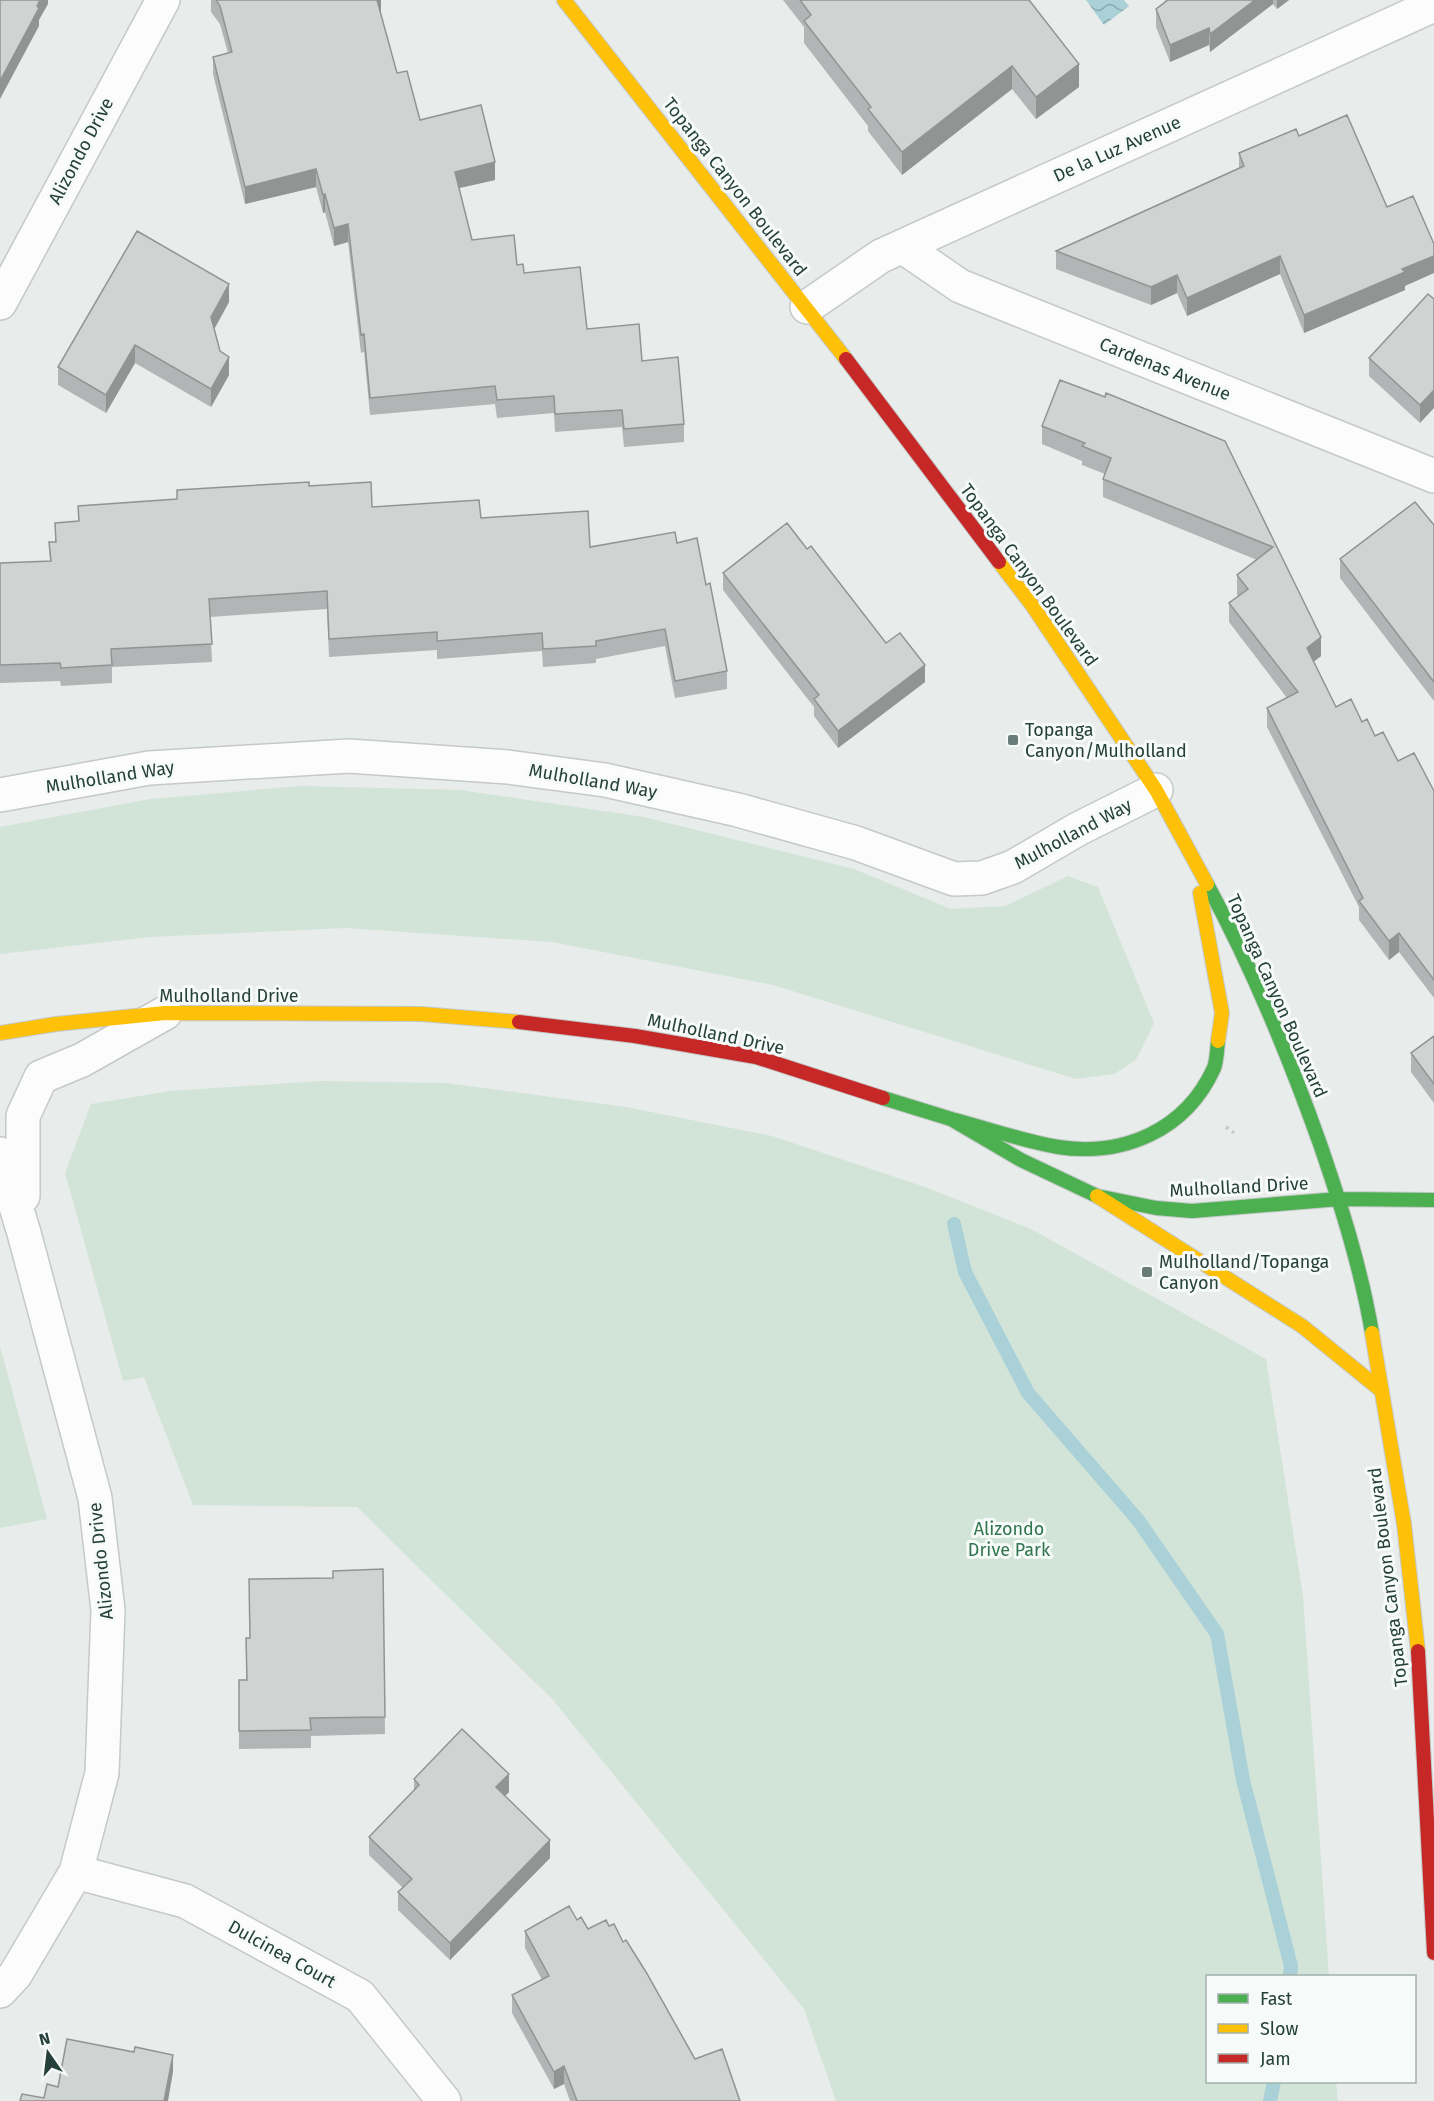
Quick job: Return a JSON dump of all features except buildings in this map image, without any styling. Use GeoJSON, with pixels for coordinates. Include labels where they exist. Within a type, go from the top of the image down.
{"type":"FeatureCollection","features":[{"type":"Feature","properties":{"kind":"main road","name":"Topanga Canyon Boulevard"},"geometry":{"type":"LineString","coordinates":[[564,0],[807,307],[1032,605],[1156,790],[1233,932],[1293,1067],[1339,1199],[1366,1298],[1404,1524],[1417,1639],[1434,1953]]}},
{"type":"Feature","properties":{"kind":"main road"},"geometry":{"type":"LineString","coordinates":[[951,1119],[1059,1148],[1106,1148],[1143,1139],[1172,1124],[1195,1101],[1215,1066],[1222,1013],[1208,929],[1192,856]]}},
{"type":"Feature","properties":{"kind":"main road","name":"Mulholland Drive"},"geometry":{"type":"LineString","coordinates":[[0,1033],[56,1024],[165,1013],[421,1014],[530,1023],[635,1036],[756,1057],[951,1119],[1022,1160],[1096,1196],[1156,1208],[1192,1211],[1244,1209],[1339,1199],[1434,1200]]}},
{"type":"Feature","properties":{"kind":"main road"},"geometry":{"type":"LineString","coordinates":[[1096,1196],[1302,1326],[1382,1391]]}},
{"type":"Feature","properties":{"kind":"street","name":"Alizondo Drive"},"geometry":{"type":"LineString","coordinates":[[0,303],[162,0]]}},
{"type":"Feature","properties":{"kind":"street","name":"De la Luz Avenue"},"geometry":{"type":"LineString","coordinates":[[807,307],[880,256],[903,248],[955,222],[1429,10]]}},
{"type":"Feature","properties":{"kind":"street","name":"Cardenas Avenue"},"geometry":{"type":"LineString","coordinates":[[903,248],[960,286],[1434,476]]}},
{"type":"Feature","properties":{"kind":"street","name":"Mulholland Way"},"geometry":{"type":"LineString","coordinates":[[0,795],[148,768],[349,756],[508,767],[605,780],[738,810],[856,843],[954,879],[982,878],[1013,867],[1078,829],[1156,790]]}},
{"type":"Feature","properties":{"kind":"street"},"geometry":{"type":"LineString","coordinates":[[24,1233],[23,1116],[41,1077],[82,1060],[165,1013]]}},
{"type":"Feature","properties":{"kind":"street","name":"Alizondo Drive"},"geometry":{"type":"LineString","coordinates":[[0,1154],[24,1233],[95,1498],[108,1610],[102,1773],[76,1872],[15,1976],[0,1991]]}},
{"type":"Feature","properties":{"kind":"street"},"geometry":{"type":"LineString","coordinates":[[0,1183],[24,1233]]}},
{"type":"Feature","properties":{"kind":"street","name":"Dulcinea Court"},"geometry":{"type":"LineString","coordinates":[[76,1872],[184,1901],[360,1996],[444,2101]]}},
{"type":"Feature","properties":{"kind":"green space"},"geometry":{"type":"Polygon","coordinates":[[[302,786],[460,790],[644,817],[854,869],[951,909],[1005,906],[1068,876],[1098,887],[1154,1023],[1136,1060],[1114,1074],[1076,1079],[773,985],[552,942],[346,928],[150,937],[0,954],[0,827],[150,799],[302,786]]]}},
{"type":"Feature","properties":{"kind":"green space","name":"Alizondo Drive Park"},"geometry":{"type":"Polygon","coordinates":[[[321,1081],[445,1083],[626,1107],[772,1136],[925,1187],[1031,1229],[1266,1359],[1303,1596],[1329,1975],[1206,1975],[1206,2083],[1336,2083],[1338,2101],[836,2101],[804,2009],[553,1700],[357,1507],[193,1505],[144,1377],[123,1381],[65,1173],[91,1104],[170,1091],[321,1081]]]}},
{"type":"Feature","properties":{"kind":"green space"},"geometry":{"type":"Polygon","coordinates":[[[0,1346],[47,1519],[0,1528],[0,1346]]]}},
{"type":"Feature","properties":{"kind":"water"},"geometry":{"type":"Polygon","coordinates":[[[1086,0],[1124,0],[1129,6],[1104,25],[1086,0]]]}},
{"type":"Feature","properties":{"kind":"waterway"},"geometry":{"type":"LineString","coordinates":[[954,1224],[965,1272],[1028,1393],[1138,1520],[1217,1634],[1243,1780],[1291,1966],[1290,1975]]}},
{"type":"Feature","properties":{"kind":"waterway"},"geometry":{"type":"LineString","coordinates":[[1270,2101],[1274,2083]]}},
{"type":"Feature","properties":{"kind":"traffic: fast"},"geometry":{"type":"LineString","coordinates":[[1207,884],[1254,979],[1308,1110],[1350,1237],[1372,1333]]}},
{"type":"Feature","properties":{"kind":"traffic: fast"},"geometry":{"type":"LineString","coordinates":[[951,1119],[1058,1147],[1106,1148],[1129,1143],[1170,1123],[1187,1108],[1202,1090],[1214,1068],[1218,1041]]}},
{"type":"Feature","properties":{"kind":"traffic: fast"},"geometry":{"type":"LineString","coordinates":[[883,1098],[951,1119],[1021,1160],[1097,1196],[1156,1208],[1192,1211],[1339,1199],[1434,1200]]}},
{"type":"Feature","properties":{"kind":"traffic: slow"},"geometry":{"type":"LineString","coordinates":[[564,0],[846,359]]}},
{"type":"Feature","properties":{"kind":"traffic: slow"},"geometry":{"type":"LineString","coordinates":[[999,562],[1032,605],[1156,790],[1207,884]]}},
{"type":"Feature","properties":{"kind":"traffic: slow"},"geometry":{"type":"LineString","coordinates":[[1200,893],[1222,1013],[1218,1041]]}},
{"type":"Feature","properties":{"kind":"traffic: slow"},"geometry":{"type":"LineString","coordinates":[[0,1033],[56,1024],[165,1013],[421,1014],[519,1022]]}},
{"type":"Feature","properties":{"kind":"traffic: slow"},"geometry":{"type":"LineString","coordinates":[[1097,1196],[1302,1326],[1382,1391]]}},
{"type":"Feature","properties":{"kind":"traffic: slow"},"geometry":{"type":"LineString","coordinates":[[1372,1333],[1404,1524],[1418,1651]]}},
{"type":"Feature","properties":{"kind":"traffic: jam"},"geometry":{"type":"LineString","coordinates":[[846,359],[999,562]]}},
{"type":"Feature","properties":{"kind":"traffic: jam"},"geometry":{"type":"LineString","coordinates":[[519,1022],[635,1036],[756,1057],[883,1098]]}},
{"type":"Feature","properties":{"kind":"traffic: jam"},"geometry":{"type":"LineString","coordinates":[[1418,1651],[1434,1953]]}},
{"type":"Feature","properties":{"kind":"place","name":"Topanga Canyon/Mulholland"},"geometry":{"type":"Point","coordinates":[1013,740]}},
{"type":"Feature","properties":{"kind":"place","name":"Mulholland/Topanga Canyon"},"geometry":{"type":"Point","coordinates":[1147,1272]}}]}
